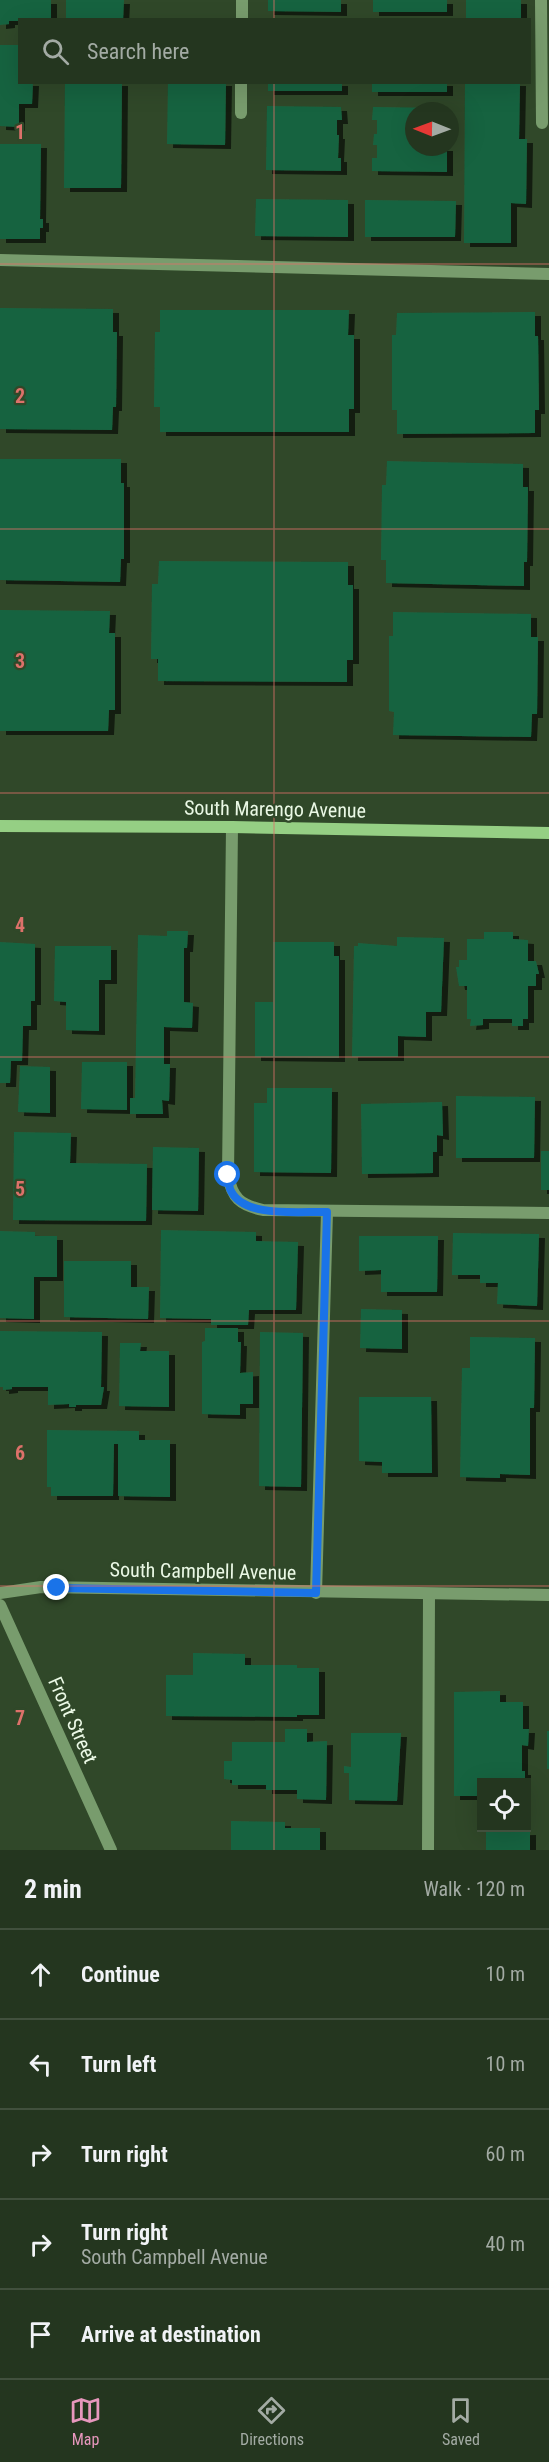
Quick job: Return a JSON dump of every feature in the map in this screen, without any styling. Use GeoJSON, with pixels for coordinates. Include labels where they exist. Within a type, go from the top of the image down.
{"type":"FeatureCollection","features":[{"type":"Feature","properties":{"kind":"street"},"geometry":{"type":"LineString","coordinates":[[242,0],[242,18]]}},
{"type":"Feature","properties":{"kind":"street"},"geometry":{"type":"LineString","coordinates":[[541,0],[542,123]]}},
{"type":"Feature","properties":{"kind":"street"},"geometry":{"type":"LineString","coordinates":[[241,84],[241,113]]}},
{"type":"Feature","properties":{"kind":"street"},"geometry":{"type":"LineString","coordinates":[[0,260],[549,274]]}},
{"type":"Feature","properties":{"kind":"street","name":"South Marengo Avenue"},"geometry":{"type":"LineString","coordinates":[[0,826],[232,827],[549,833]]}},
{"type":"Feature","properties":{"kind":"street"},"geometry":{"type":"LineString","coordinates":[[232,827],[228,1175],[230,1189],[237,1200],[249,1207],[263,1210],[549,1213]]}},
{"type":"Feature","properties":{"kind":"street"},"geometry":{"type":"LineString","coordinates":[[316,1593],[327,1212]]}},
{"type":"Feature","properties":{"kind":"street","name":"South Campbell Avenue"},"geometry":{"type":"LineString","coordinates":[[0,1593],[40,1587],[429,1595],[549,1595]]}},
{"type":"Feature","properties":{"kind":"street"},"geometry":{"type":"LineString","coordinates":[[428,1850],[429,1595]]}},
{"type":"Feature","properties":{"kind":"street","name":"Front Street"},"geometry":{"type":"LineString","coordinates":[[0,1605],[111,1850]]}},
{"type":"Feature","properties":{"kind":"building"},"geometry":{"type":"Polygon","coordinates":[[[0,0],[51,0],[51,18],[18,18],[18,21],[9,21],[9,24],[0,25],[0,0]]]}},
{"type":"Feature","properties":{"kind":"building"},"geometry":{"type":"Polygon","coordinates":[[[66,0],[124,0],[123,18],[66,18],[66,0]]]}},
{"type":"Feature","properties":{"kind":"building"},"geometry":{"type":"Polygon","coordinates":[[[268,0],[341,0],[341,12],[268,11],[268,0]]]}},
{"type":"Feature","properties":{"kind":"building"},"geometry":{"type":"Polygon","coordinates":[[[373,0],[447,0],[447,12],[373,12],[373,0]]]}},
{"type":"Feature","properties":{"kind":"building"},"geometry":{"type":"Polygon","coordinates":[[[466,0],[521,0],[521,18],[466,18],[466,0]]]}},
{"type":"Feature","properties":{"kind":"building"},"geometry":{"type":"Polygon","coordinates":[[[0,45],[18,45],[18,84],[33,84],[32,104],[19,104],[19,127],[0,126],[0,45]]]}},
{"type":"Feature","properties":{"kind":"building"},"geometry":{"type":"Polygon","coordinates":[[[65,84],[122,84],[121,188],[64,188],[65,84]]]}},
{"type":"Feature","properties":{"kind":"building"},"geometry":{"type":"Polygon","coordinates":[[[168,84],[226,84],[225,145],[167,144],[168,84]]]}},
{"type":"Feature","properties":{"kind":"building"},"geometry":{"type":"Polygon","coordinates":[[[268,84],[342,84],[342,91],[268,91],[268,84]]]}},
{"type":"Feature","properties":{"kind":"building"},"geometry":{"type":"Polygon","coordinates":[[[372,84],[447,84],[447,92],[372,92],[372,84]]]}},
{"type":"Feature","properties":{"kind":"building"},"geometry":{"type":"Polygon","coordinates":[[[465,84],[520,84],[519,139],[527,139],[526,204],[511,203],[511,243],[464,243],[465,84]]]}},
{"type":"Feature","properties":{"kind":"building"},"geometry":{"type":"Polygon","coordinates":[[[267,106],[341,107],[342,120],[337,120],[337,135],[339,135],[338,158],[341,158],[341,171],[266,170],[267,106]]]}},
{"type":"Feature","properties":{"kind":"building"},"geometry":{"type":"Polygon","coordinates":[[[373,107],[405,107],[405,156],[447,156],[447,172],[372,171],[372,158],[377,158],[377,145],[373,145],[374,134],[377,134],[377,120],[372,120],[373,107]]]}},
{"type":"Feature","properties":{"kind":"building"},"geometry":{"type":"Polygon","coordinates":[[[0,144],[41,144],[40,219],[43,219],[43,228],[40,228],[40,239],[0,239],[0,144]]]}},
{"type":"Feature","properties":{"kind":"building"},"geometry":{"type":"Polygon","coordinates":[[[256,199],[348,200],[348,237],[255,236],[256,199]]]}},
{"type":"Feature","properties":{"kind":"building"},"geometry":{"type":"Polygon","coordinates":[[[365,200],[456,201],[455,237],[365,237],[365,200]]]}},
{"type":"Feature","properties":{"kind":"building"},"geometry":{"type":"Polygon","coordinates":[[[0,308],[113,309],[113,332],[117,332],[116,407],[113,407],[112,430],[0,429],[0,308]]]}},
{"type":"Feature","properties":{"kind":"building"},"geometry":{"type":"Polygon","coordinates":[[[160,310],[349,310],[348,335],[354,335],[354,409],[349,409],[349,432],[160,432],[160,407],[154,407],[155,332],[160,332],[160,310]]]}},
{"type":"Feature","properties":{"kind":"building"},"geometry":{"type":"Polygon","coordinates":[[[535,312],[535,336],[538,336],[539,410],[535,410],[535,433],[397,434],[397,410],[392,410],[392,335],[396,335],[397,313],[535,312]]]}},
{"type":"Feature","properties":{"kind":"building"},"geometry":{"type":"Polygon","coordinates":[[[0,459],[121,459],[121,483],[124,483],[124,559],[121,559],[120,582],[0,580],[0,459]]]}},
{"type":"Feature","properties":{"kind":"building"},"geometry":{"type":"Polygon","coordinates":[[[387,461],[523,464],[523,487],[528,487],[527,562],[524,562],[524,586],[386,583],[386,560],[381,560],[382,485],[386,485],[387,461]]]}},
{"type":"Feature","properties":{"kind":"building"},"geometry":{"type":"Polygon","coordinates":[[[159,561],[348,562],[348,585],[353,585],[353,660],[347,660],[347,682],[158,681],[158,659],[151,659],[152,584],[158,584],[159,561]]]}},
{"type":"Feature","properties":{"kind":"building"},"geometry":{"type":"Polygon","coordinates":[[[0,610],[110,611],[109,633],[115,633],[115,710],[109,710],[108,731],[0,731],[0,610]]]}},
{"type":"Feature","properties":{"kind":"building"},"geometry":{"type":"Polygon","coordinates":[[[393,612],[531,614],[531,637],[538,637],[537,714],[532,714],[531,737],[393,735],[394,712],[389,711],[389,636],[393,636],[393,612]]]}},
{"type":"Feature","properties":{"kind":"building"},"geometry":{"type":"Polygon","coordinates":[[[167,931],[188,931],[187,948],[184,948],[184,1002],[193,1003],[192,1028],[164,1027],[164,1064],[170,1064],[169,1101],[162,1100],[163,1114],[130,1114],[130,1098],[135,1098],[138,935],[167,936],[167,931]]]}},
{"type":"Feature","properties":{"kind":"building"},"geometry":{"type":"Polygon","coordinates":[[[484,932],[513,932],[513,939],[528,940],[528,961],[536,961],[539,974],[536,974],[536,986],[528,986],[528,1019],[523,1019],[523,1026],[512,1026],[512,1019],[483,1019],[483,1025],[470,1026],[471,1019],[467,1019],[467,986],[459,986],[456,967],[459,967],[459,960],[467,960],[467,939],[484,939],[484,932]]]}},
{"type":"Feature","properties":{"kind":"building"},"geometry":{"type":"Polygon","coordinates":[[[397,937],[444,938],[441,1012],[426,1012],[426,1037],[398,1036],[398,1057],[352,1057],[354,946],[358,946],[358,943],[397,946],[397,937]]]}},
{"type":"Feature","properties":{"kind":"building"},"geometry":{"type":"Polygon","coordinates":[[[0,942],[35,944],[35,1001],[31,1001],[31,1026],[23,1026],[22,1061],[11,1061],[10,1083],[0,1083],[0,942]]]}},
{"type":"Feature","properties":{"kind":"building"},"geometry":{"type":"Polygon","coordinates":[[[273,942],[334,942],[334,956],[339,956],[339,1058],[255,1057],[255,1002],[273,1002],[273,942]]]}},
{"type":"Feature","properties":{"kind":"building"},"geometry":{"type":"Polygon","coordinates":[[[55,946],[111,946],[111,980],[99,980],[99,1031],[66,1030],[66,1002],[54,1001],[55,946]]]}},
{"type":"Feature","properties":{"kind":"building"},"geometry":{"type":"Polygon","coordinates":[[[82,1062],[127,1062],[127,1110],[81,1109],[82,1062]]]}},
{"type":"Feature","properties":{"kind":"building"},"geometry":{"type":"Polygon","coordinates":[[[20,1066],[50,1067],[50,1113],[18,1112],[20,1066]]]}},
{"type":"Feature","properties":{"kind":"building"},"geometry":{"type":"Polygon","coordinates":[[[267,1088],[332,1088],[331,1173],[254,1172],[254,1103],[267,1103],[267,1088]]]}},
{"type":"Feature","properties":{"kind":"building"},"geometry":{"type":"Polygon","coordinates":[[[456,1096],[535,1097],[534,1158],[456,1158],[456,1096]]]}},
{"type":"Feature","properties":{"kind":"building"},"geometry":{"type":"Polygon","coordinates":[[[442,1102],[443,1136],[437,1135],[437,1152],[433,1152],[433,1173],[362,1174],[361,1104],[442,1102]]]}},
{"type":"Feature","properties":{"kind":"building"},"geometry":{"type":"Polygon","coordinates":[[[14,1132],[71,1133],[70,1163],[147,1164],[146,1221],[13,1220],[14,1132]]]}},
{"type":"Feature","properties":{"kind":"building"},"geometry":{"type":"Polygon","coordinates":[[[153,1147],[199,1148],[198,1211],[152,1210],[153,1147]]]}},
{"type":"Feature","properties":{"kind":"building"},"geometry":{"type":"Polygon","coordinates":[[[541,1151],[549,1151],[549,1190],[541,1190],[541,1151]]]}},
{"type":"Feature","properties":{"kind":"building"},"geometry":{"type":"Polygon","coordinates":[[[161,1230],[256,1232],[256,1241],[298,1242],[296,1310],[249,1310],[248,1325],[211,1325],[211,1319],[160,1318],[161,1230]]]}},
{"type":"Feature","properties":{"kind":"building"},"geometry":{"type":"Polygon","coordinates":[[[0,1231],[35,1232],[35,1236],[57,1236],[57,1277],[34,1277],[34,1319],[0,1318],[0,1231]]]}},
{"type":"Feature","properties":{"kind":"building"},"geometry":{"type":"Polygon","coordinates":[[[453,1233],[539,1234],[537,1306],[497,1304],[498,1283],[480,1283],[480,1275],[452,1275],[453,1233]]]}},
{"type":"Feature","properties":{"kind":"building"},"geometry":{"type":"Polygon","coordinates":[[[359,1236],[438,1236],[437,1292],[381,1292],[381,1270],[359,1271],[359,1236]]]}},
{"type":"Feature","properties":{"kind":"building"},"geometry":{"type":"Polygon","coordinates":[[[64,1261],[131,1261],[131,1287],[149,1287],[148,1319],[64,1317],[64,1261]]]}},
{"type":"Feature","properties":{"kind":"building"},"geometry":{"type":"Polygon","coordinates":[[[361,1309],[402,1310],[402,1349],[360,1348],[361,1309]]]}},
{"type":"Feature","properties":{"kind":"building"},"geometry":{"type":"Polygon","coordinates":[[[205,1328],[238,1328],[238,1342],[241,1342],[240,1373],[253,1372],[253,1404],[240,1404],[240,1415],[202,1414],[202,1342],[205,1341],[205,1328]]]}},
{"type":"Feature","properties":{"kind":"building"},"geometry":{"type":"Polygon","coordinates":[[[0,1331],[102,1332],[101,1387],[104,1387],[101,1405],[69,1407],[69,1404],[48,1405],[48,1387],[12,1387],[12,1389],[3,1390],[3,1387],[0,1387],[0,1331]]]}},
{"type":"Feature","properties":{"kind":"building"},"geometry":{"type":"Polygon","coordinates":[[[260,1332],[303,1333],[301,1487],[259,1486],[260,1332]]]}},
{"type":"Feature","properties":{"kind":"building"},"geometry":{"type":"Polygon","coordinates":[[[470,1337],[535,1338],[534,1408],[530,1408],[530,1475],[500,1474],[500,1478],[460,1477],[462,1368],[470,1368],[470,1337]]]}},
{"type":"Feature","properties":{"kind":"building"},"geometry":{"type":"Polygon","coordinates":[[[120,1343],[141,1343],[140,1351],[169,1351],[169,1407],[119,1406],[120,1343]]]}},
{"type":"Feature","properties":{"kind":"building"},"geometry":{"type":"Polygon","coordinates":[[[359,1397],[431,1397],[432,1473],[382,1473],[382,1462],[359,1461],[359,1397]]]}},
{"type":"Feature","properties":{"kind":"building"},"geometry":{"type":"Polygon","coordinates":[[[47,1430],[139,1431],[139,1440],[170,1440],[170,1497],[118,1496],[118,1444],[114,1444],[113,1496],[51,1496],[51,1487],[47,1487],[47,1430]]]}},
{"type":"Feature","properties":{"kind":"building"},"geometry":{"type":"Polygon","coordinates":[[[193,1653],[245,1654],[245,1665],[297,1665],[297,1668],[319,1668],[319,1715],[297,1715],[297,1717],[166,1716],[166,1675],[193,1675],[193,1653]]]}},
{"type":"Feature","properties":{"kind":"building"},"geometry":{"type":"Polygon","coordinates":[[[500,1691],[500,1702],[523,1702],[523,1729],[529,1729],[528,1746],[522,1745],[522,1771],[525,1771],[525,1778],[477,1778],[477,1796],[454,1796],[454,1692],[500,1691]]]}},
{"type":"Feature","properties":{"kind":"building"},"geometry":{"type":"Polygon","coordinates":[[[285,1729],[307,1729],[307,1742],[327,1741],[326,1800],[297,1799],[297,1790],[266,1790],[266,1785],[232,1785],[232,1780],[224,1779],[224,1761],[232,1761],[232,1742],[285,1742],[285,1729]]]}},
{"type":"Feature","properties":{"kind":"building"},"geometry":{"type":"Polygon","coordinates":[[[547,1731],[549,1731],[549,1769],[547,1769],[547,1731]]]}},
{"type":"Feature","properties":{"kind":"building"},"geometry":{"type":"Polygon","coordinates":[[[351,1733],[401,1733],[397,1801],[349,1800],[349,1773],[344,1773],[344,1766],[351,1767],[351,1733]]]}},
{"type":"Feature","properties":{"kind":"building"},"geometry":{"type":"Polygon","coordinates":[[[231,1821],[285,1822],[285,1828],[320,1828],[320,1850],[231,1850],[231,1821]]]}},
{"type":"Feature","properties":{"kind":"building"},"geometry":{"type":"Polygon","coordinates":[[[486,1832],[530,1832],[530,1850],[486,1850],[486,1832]]]}},
{"type":"Feature","properties":{"kind":"route"},"geometry":{"type":"LineString","coordinates":[[57,1588],[316,1593],[327,1212],[263,1210],[249,1207],[237,1200],[230,1189],[228,1175]]}}]}
